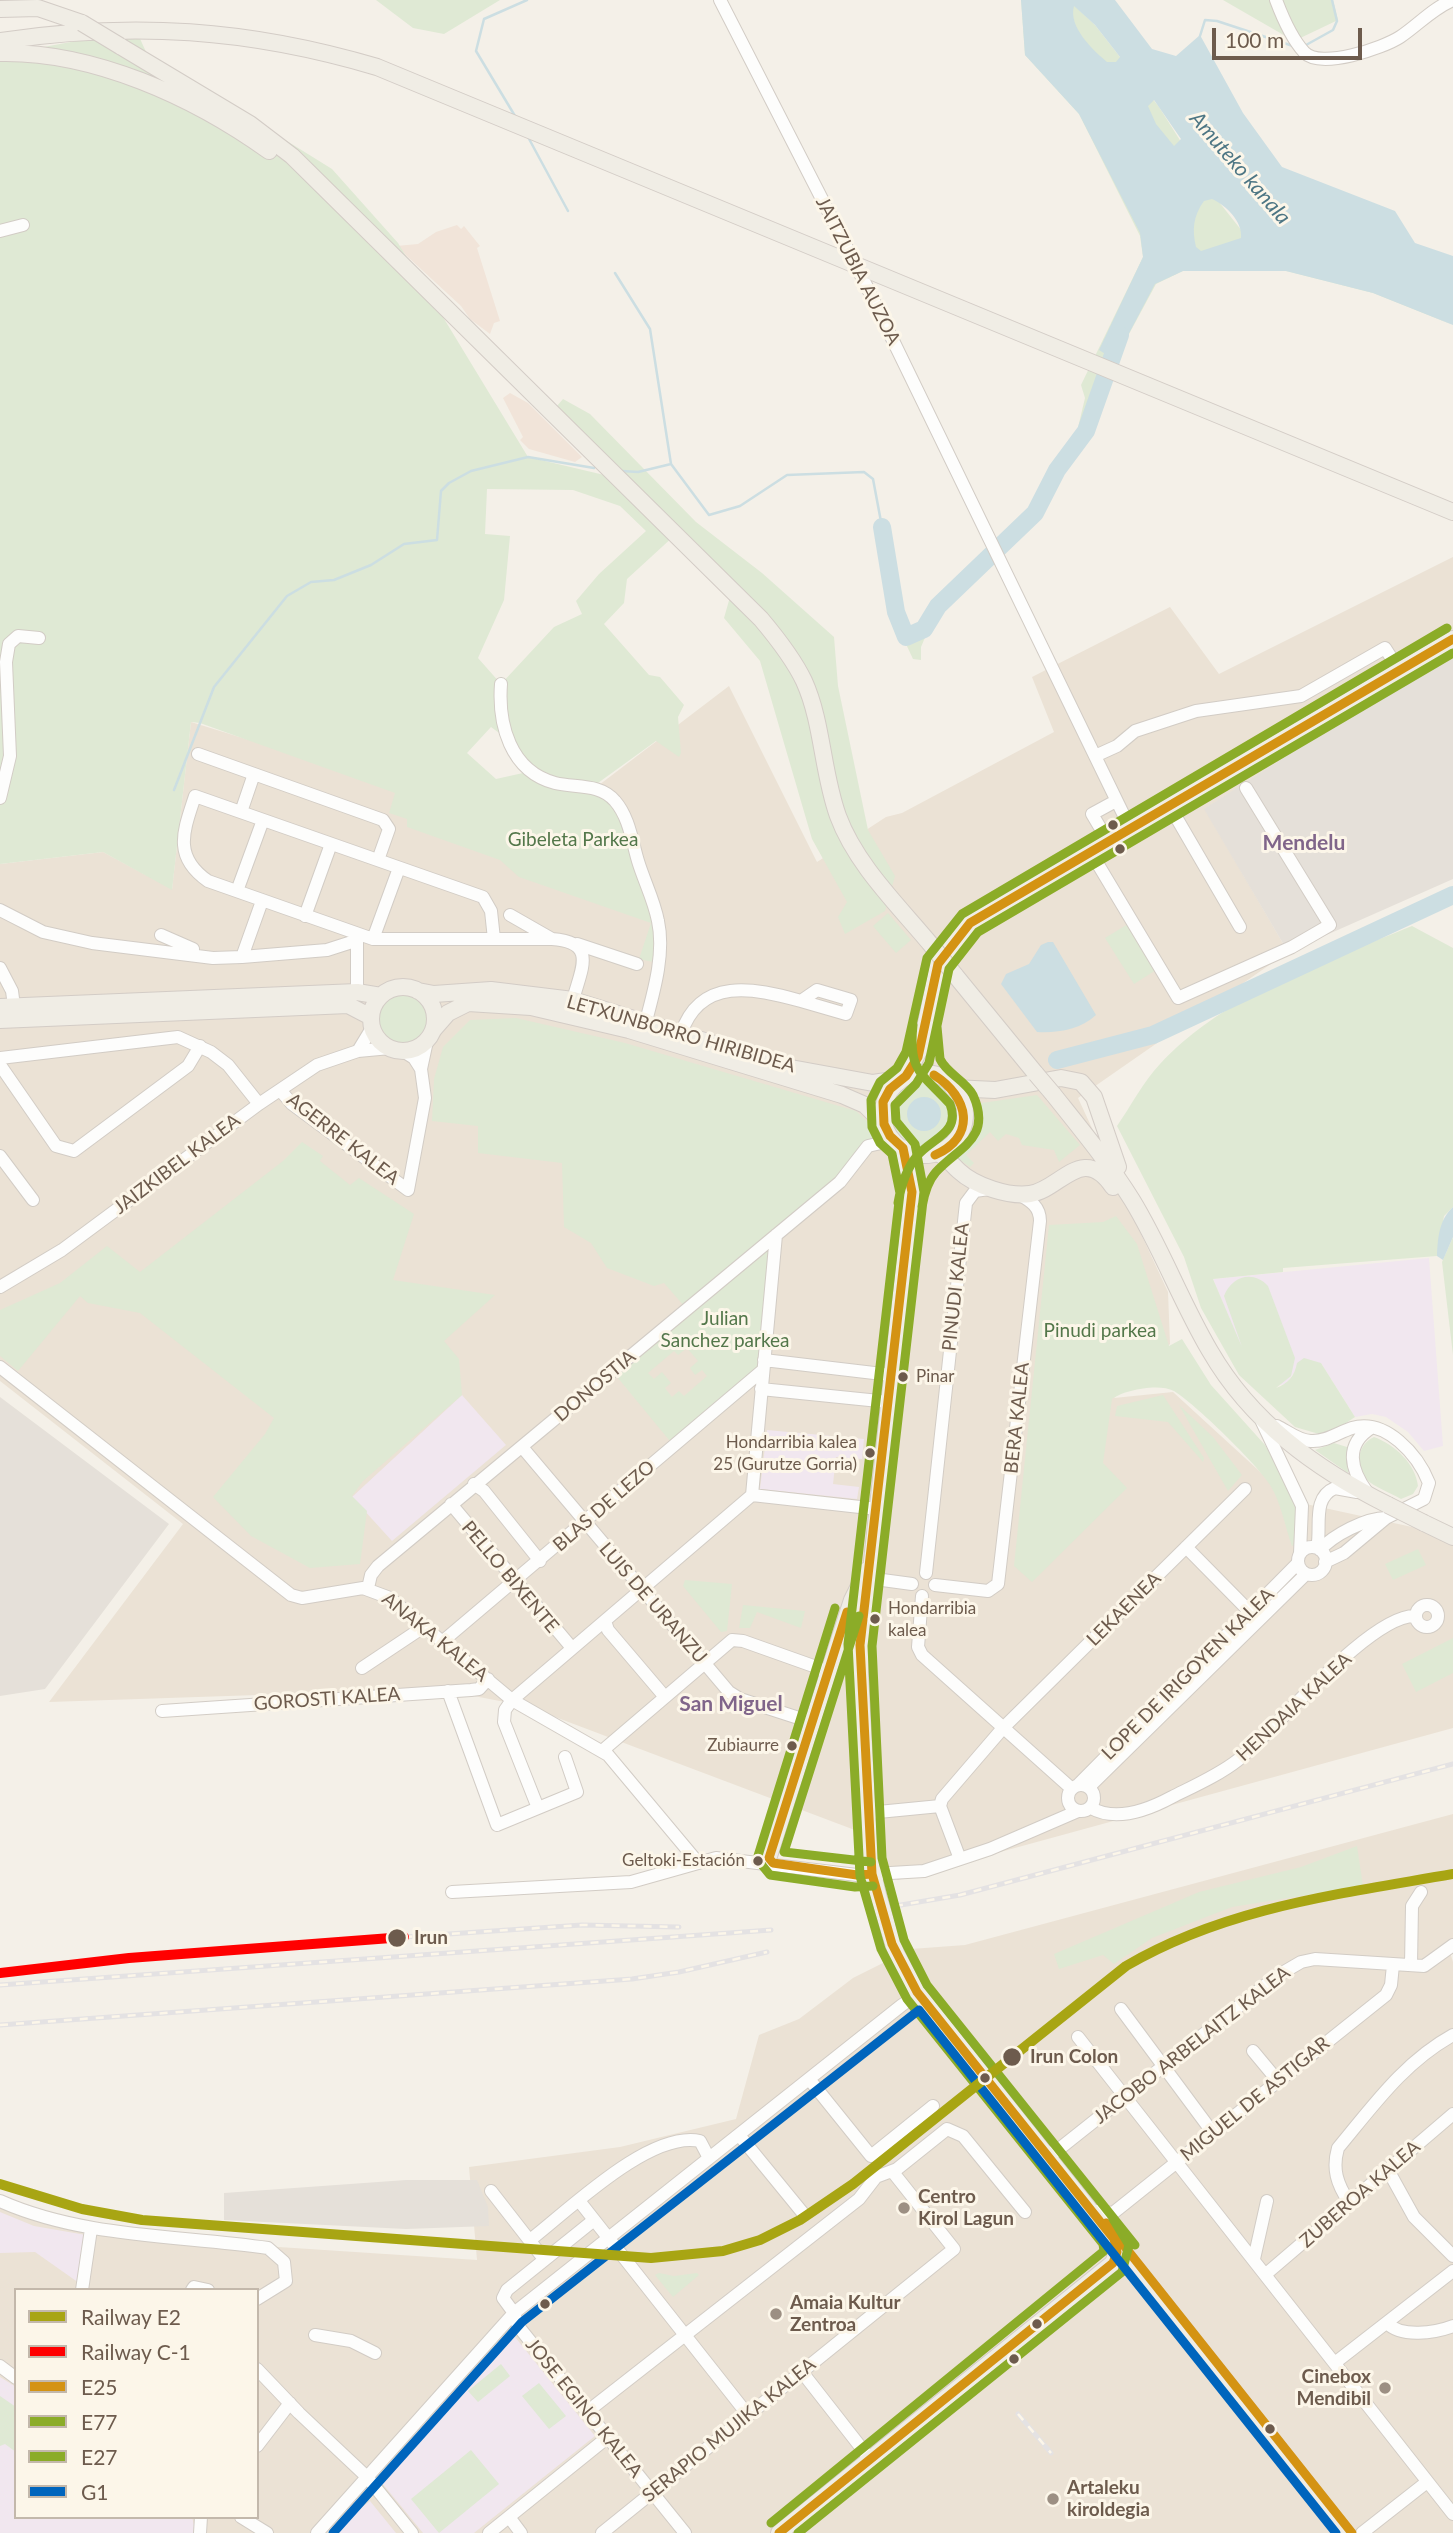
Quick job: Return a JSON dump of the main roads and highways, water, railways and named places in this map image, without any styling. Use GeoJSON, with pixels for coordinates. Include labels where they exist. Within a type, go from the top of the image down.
{"type":"FeatureCollection","features":[{"type":"Feature","properties":{"kind":"main road"},"geometry":{"type":"LineString","coordinates":[[0,9],[38,8],[82,23],[250,124],[292,156],[362,229],[761,619],[783,645],[803,680],[813,707],[832,795],[849,840],[1053,1094],[1131,1198]]}},
{"type":"Feature","properties":{"kind":"main road"},"geometry":{"type":"LineString","coordinates":[[0,41],[52,33],[135,29],[208,32],[281,42],[377,67],[1453,510]]}},
{"type":"Feature","properties":{"kind":"main road"},"geometry":{"type":"LineString","coordinates":[[0,53],[57,57],[117,74],[170,94],[256,142],[294,169],[362,229]]}},
{"type":"Feature","properties":{"kind":"main road"},"geometry":{"type":"LineString","coordinates":[[1352,2533],[922,1996],[896,1953],[878,1895],[866,1869],[868,1813],[860,1673],[861,1629],[870,1579],[912,1192],[898,1144],[884,1124],[882,1110],[886,1096],[918,1057],[936,970],[956,937],[985,913],[1452,639]]}},
{"type":"Feature","properties":{"kind":"main road"},"geometry":{"type":"LineString","coordinates":[[7,1007],[356,992],[381,996],[399,988],[418,991],[431,1003],[435,1020],[430,1035],[416,1048],[396,1050],[376,1037],[372,1022],[381,996]]}},
{"type":"Feature","properties":{"kind":"main road","name":"LETXUNBORRO HIRIBIDEA"},"geometry":{"type":"LineString","coordinates":[[418,991],[444,993],[472,989],[491,990],[573,1000],[791,1068],[873,1083],[904,1077]]}},
{"type":"Feature","properties":{"kind":"main road","name":"LETXUNBORRO HIRIBIDEA"},"geometry":{"type":"LineString","coordinates":[[430,1035],[448,1013],[475,1002],[570,1014],[854,1099],[872,1111],[884,1124]]}},
{"type":"Feature","properties":{"kind":"main road"},"geometry":{"type":"LineString","coordinates":[[0,1020],[348,1005],[372,1022]]}},
{"type":"Feature","properties":{"kind":"main road"},"geometry":{"type":"LineString","coordinates":[[923,1036],[934,1075]]}},
{"type":"Feature","properties":{"kind":"main road"},"geometry":{"type":"LineString","coordinates":[[904,1077],[922,1073],[934,1075],[953,1088],[964,1112],[962,1130],[956,1142],[937,1155],[912,1192]]}},
{"type":"Feature","properties":{"kind":"main road"},"geometry":{"type":"LineString","coordinates":[[953,1088],[995,1090],[1061,1078],[1081,1082],[1094,1097],[1111,1152],[1131,1198],[1210,1352],[1258,1416],[1311,1460],[1370,1496],[1387,1512],[1424,1523],[1453,1537]]}},
{"type":"Feature","properties":{"kind":"main road"},"geometry":{"type":"LineString","coordinates":[[898,1144],[922,1156],[937,1155],[970,1179],[994,1189],[1020,1195],[1038,1192],[1071,1171],[1085,1169],[1097,1172],[1110,1182],[1164,1258]]}},
{"type":"Feature","properties":{"kind":"main road"},"geometry":{"type":"LineString","coordinates":[[767,1860],[856,1588],[872,1559]]}},
{"type":"Feature","properties":{"kind":"main road"},"geometry":{"type":"LineString","coordinates":[[1048,2153],[1097,2211],[1140,2272],[1346,2533]]}},
{"type":"Feature","properties":{"kind":"main road"},"geometry":{"type":"LineString","coordinates":[[791,2533],[1108,2277],[1123,2263],[1120,2245]]}},
{"type":"Feature","properties":{"kind":"main road"},"geometry":{"type":"LineString","coordinates":[[779,2533],[1113,2263],[1120,2245]]}},
{"type":"Feature","properties":{"kind":"main road"},"geometry":{"type":"LineString","coordinates":[[1108,2277],[1126,2268],[1140,2272]]}},
{"type":"Feature","properties":{"kind":"water","name":"Amuteko kanala"},"geometry":{"type":"Polygon","coordinates":[[[1021,0],[1115,0],[1152,49],[1176,56],[1200,35],[1243,113],[1282,167],[1395,211],[1415,243],[1453,256],[1453,325],[1373,293],[1286,271],[1183,271],[1155,284],[1115,360],[1099,350],[1143,257],[1140,233],[1079,114],[1025,55],[1021,0]],[[1074,6],[1075,22],[1083,37],[1107,62],[1116,62],[1120,57],[1095,25],[1074,6]],[[1154,100],[1148,106],[1156,124],[1174,146],[1181,139],[1154,100]],[[1212,199],[1204,201],[1194,223],[1196,247],[1201,251],[1241,238],[1236,220],[1223,205],[1212,199]]]}},
{"type":"Feature","properties":{"kind":"water"},"geometry":{"type":"Polygon","coordinates":[[[1053,942],[1096,1015],[1068,1030],[1037,1032],[1001,984],[1006,974],[1029,964],[1041,945],[1053,942]]]}},
{"type":"Feature","properties":{"kind":"water"},"geometry":{"type":"Polygon","coordinates":[[[924,1097],[936,1102],[941,1114],[936,1126],[924,1131],[912,1126],[907,1114],[912,1102],[924,1097]]]}},
{"type":"Feature","properties":{"kind":"water"},"geometry":{"type":"Polygon","coordinates":[[[1453,1207],[1453,1237],[1443,1260],[1437,1256],[1439,1236],[1442,1223],[1453,1207]]]}},
{"type":"Feature","properties":{"kind":"waterway"},"geometry":{"type":"LineString","coordinates":[[515,116],[476,51],[484,19],[527,0]]}},
{"type":"Feature","properties":{"kind":"waterway"},"geometry":{"type":"LineString","coordinates":[[1306,45],[1333,30],[1337,21],[1332,0]]}},
{"type":"Feature","properties":{"kind":"waterway"},"geometry":{"type":"LineString","coordinates":[[1200,36],[1205,20],[1217,21],[1296,47]]}},
{"type":"Feature","properties":{"kind":"waterway"},"geometry":{"type":"LineString","coordinates":[[528,137],[568,211]]}},
{"type":"Feature","properties":{"kind":"waterway"},"geometry":{"type":"LineString","coordinates":[[615,273],[650,329],[671,464]]}},
{"type":"Feature","properties":{"kind":"waterway"},"geometry":{"type":"LineString","coordinates":[[882,527],[896,612],[906,637],[924,629],[938,606],[1035,513],[1057,470],[1086,431],[1120,335]]}},
{"type":"Feature","properties":{"kind":"waterway"},"geometry":{"type":"LineString","coordinates":[[174,790],[214,687],[287,596],[311,582],[334,580],[371,565],[404,544],[437,540],[441,491],[449,483],[471,471],[528,457],[594,468]]}},
{"type":"Feature","properties":{"kind":"waterway"},"geometry":{"type":"LineString","coordinates":[[622,471],[638,472],[671,464],[709,515],[740,506],[787,475],[864,472],[873,479],[882,527]]}},
{"type":"Feature","properties":{"kind":"waterway"},"geometry":{"type":"LineString","coordinates":[[1057,1060],[1153,1035],[1453,895]]}},
{"type":"Feature","properties":{"kind":"railway"},"geometry":{"type":"LineString","coordinates":[[895,1906],[960,1895],[1453,1764]]}},
{"type":"Feature","properties":{"kind":"railway"},"geometry":{"type":"LineString","coordinates":[[404,1937],[582,1925],[679,1927]]}},
{"type":"Feature","properties":{"kind":"railway"},"geometry":{"type":"LineString","coordinates":[[0,1985],[771,1930]]}},
{"type":"Feature","properties":{"kind":"railway"},"geometry":{"type":"LineString","coordinates":[[0,2025],[632,1979],[679,1972],[767,1952]]}},
{"type":"Feature","properties":{"kind":"railway"},"geometry":{"type":"LineString","coordinates":[[1018,2414],[1051,2453]]}},
{"type":"Feature","properties":{"kind":"rail line","name":"E2"},"geometry":{"type":"LineString","coordinates":[[0,2184],[82,2209],[142,2220],[651,2258],[723,2251],[760,2240],[800,2220],[853,2184],[1126,1966],[1164,1946],[1244,1916],[1285,1905],[1453,1874]]}},
{"type":"Feature","properties":{"kind":"rail line","name":"C-1"},"geometry":{"type":"LineString","coordinates":[[0,1973],[129,1958],[404,1937]]}},
{"type":"Feature","properties":{"kind":"place","name":"Pinar"},"geometry":{"type":"Point","coordinates":[903,1377]}},
{"type":"Feature","properties":{"kind":"place","name":"Hondarribia kalea 25 (Gurutze Gorria)"},"geometry":{"type":"Point","coordinates":[870,1453]}},
{"type":"Feature","properties":{"kind":"place","name":"Hondarribia kalea"},"geometry":{"type":"Point","coordinates":[875,1619]}},
{"type":"Feature","properties":{"kind":"place","name":"Zubiaurre"},"geometry":{"type":"Point","coordinates":[792,1746]}},
{"type":"Feature","properties":{"kind":"place","name":"Geltoki-Estación"},"geometry":{"type":"Point","coordinates":[758,1861]}},
{"type":"Feature","properties":{"kind":"place","name":"Irun"},"geometry":{"type":"Point","coordinates":[397,1938]}},
{"type":"Feature","properties":{"kind":"place","name":"Irun Colon"},"geometry":{"type":"Point","coordinates":[1012,2057]}},
{"type":"Feature","properties":{"kind":"place","name":"Centro Kirol Lagun"},"geometry":{"type":"Point","coordinates":[904,2208]}},
{"type":"Feature","properties":{"kind":"place","name":"Amaia Kultur Zentroa"},"geometry":{"type":"Point","coordinates":[776,2314]}},
{"type":"Feature","properties":{"kind":"place","name":"Cinebox Mendibil"},"geometry":{"type":"Point","coordinates":[1385,2388]}},
{"type":"Feature","properties":{"kind":"place","name":"Artaleku kiroldegia"},"geometry":{"type":"Point","coordinates":[1053,2499]}},
{"type":"Feature","properties":{"kind":"district","name":"Mendelu"},"geometry":{"type":"Point","coordinates":[1304,843]}},
{"type":"Feature","properties":{"kind":"district","name":"San Miguel"},"geometry":{"type":"Point","coordinates":[731,1704]}},
{"type":"Feature","properties":{"kind":"park label","name":"Gibeleta Parkea"},"geometry":{"type":"Point","coordinates":[573,840]}},
{"type":"Feature","properties":{"kind":"park label","name":"Julian Sanchez parkea"},"geometry":{"type":"Point","coordinates":[725,1330]}},
{"type":"Feature","properties":{"kind":"park label","name":"Pinudi parkea"},"geometry":{"type":"Point","coordinates":[1100,1331]}}]}
